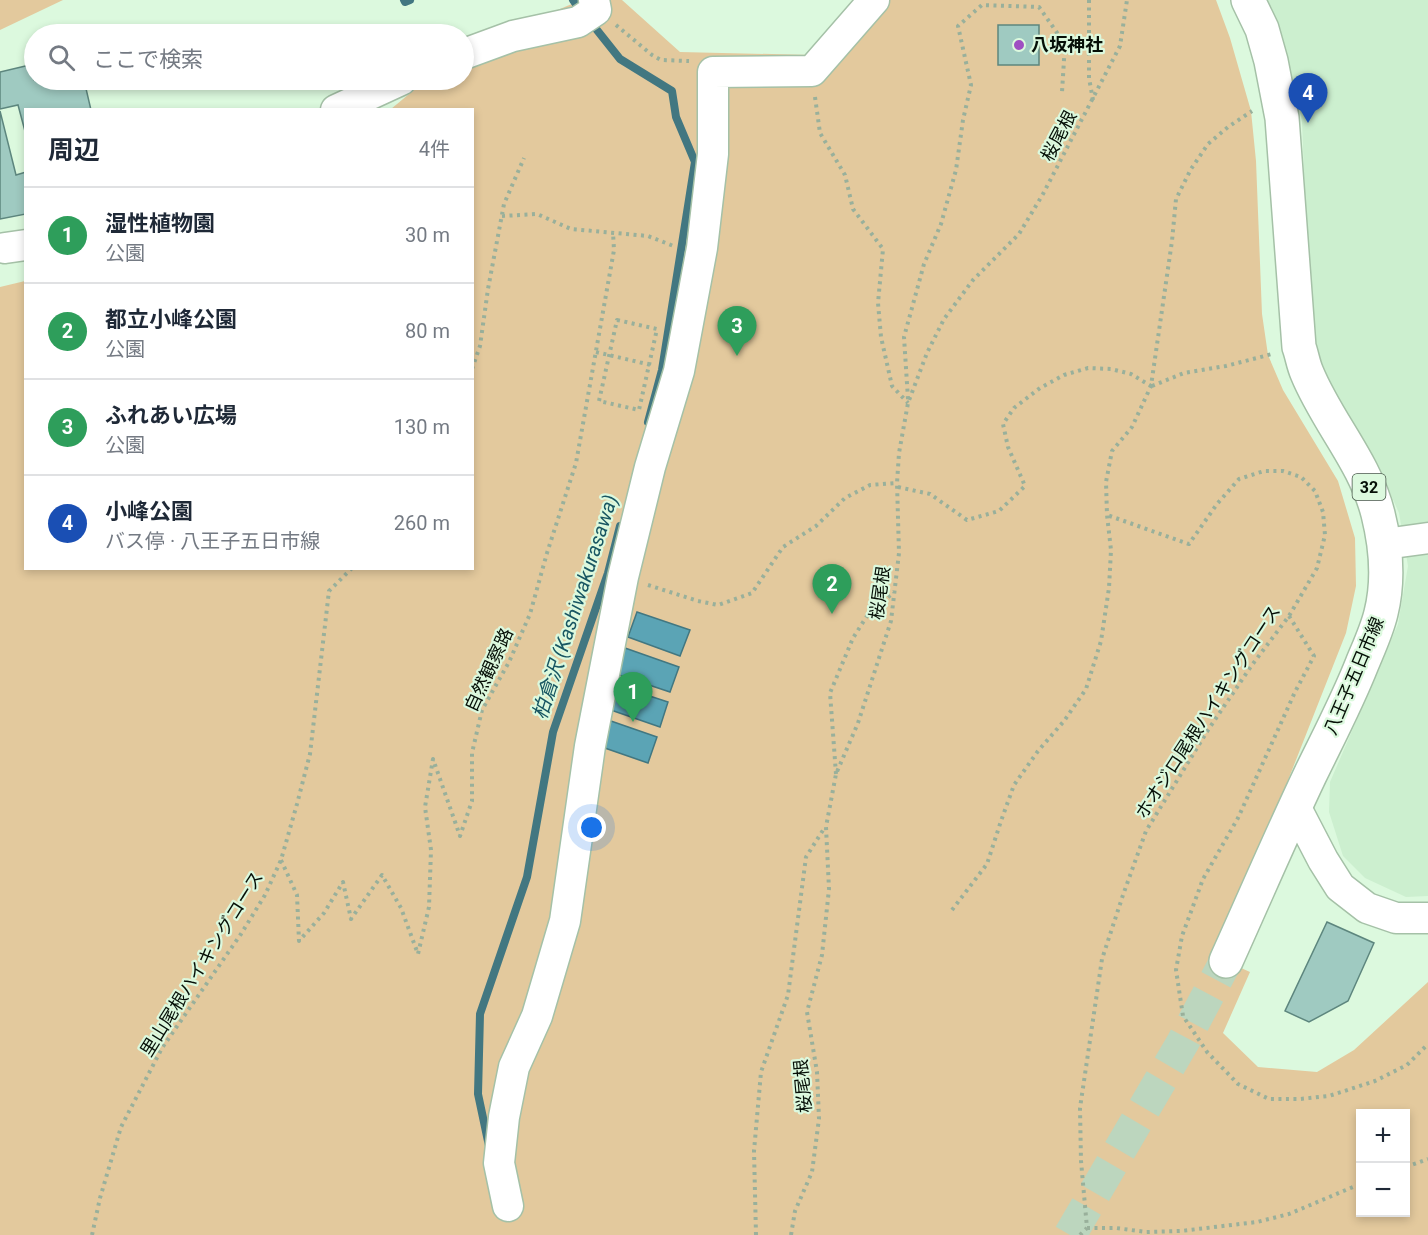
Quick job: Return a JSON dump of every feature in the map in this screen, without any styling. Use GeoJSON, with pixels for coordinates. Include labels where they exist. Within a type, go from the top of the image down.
{"type":"FeatureCollection","features":[{"type":"Feature","properties":{"kind":"main road","name":"八王子五日市線"},"geometry":{"type":"LineString","coordinates":[[1226,961],[1295,806],[1350,694],[1382,612],[1385,586],[1385,544],[1369,487],[1320,399],[1307,372],[1299,346],[1282,118],[1262,29],[1248,0]]}},
{"type":"Feature","properties":{"kind":"street"},"geometry":{"type":"LineString","coordinates":[[474,50],[513,36],[578,22],[596,10],[594,0]]}},
{"type":"Feature","properties":{"kind":"street"},"geometry":{"type":"LineString","coordinates":[[508,1206],[499,1163],[504,1117],[514,1067],[537,1016],[566,921],[590,746],[623,577],[650,468],[679,371],[702,248],[713,154],[713,72],[812,71],[874,0]]}},
{"type":"Feature","properties":{"kind":"street"},"geometry":{"type":"LineString","coordinates":[[340,108],[379,90]]}},
{"type":"Feature","properties":{"kind":"street"},"geometry":{"type":"LineString","coordinates":[[1385,544],[1428,538]]}},
{"type":"Feature","properties":{"kind":"street"},"geometry":{"type":"LineString","coordinates":[[1295,806],[1340,887],[1367,908],[1396,918],[1428,918]]}},
{"type":"Feature","properties":{"kind":"path"},"geometry":{"type":"LineString","coordinates":[[1089,0],[1089,78],[1093,100]]}},
{"type":"Feature","properties":{"kind":"path","name":"桜尾根"},"geometry":{"type":"LineString","coordinates":[[791,1235],[795,1211],[812,1172],[819,1119],[817,1072],[807,1012],[822,955],[829,890],[825,827],[836,774],[858,723],[891,621],[899,553],[899,453],[908,403],[927,353],[944,319],[973,280],[1019,234],[1043,194],[1120,46],[1127,0]]}},
{"type":"Feature","properties":{"kind":"path"},"geometry":{"type":"LineString","coordinates":[[908,403],[904,337],[924,264],[941,224],[956,170],[971,85],[958,26],[982,5],[1039,8],[1065,44],[1062,92]]}},
{"type":"Feature","properties":{"kind":"path"},"geometry":{"type":"LineString","coordinates":[[1065,44],[1088,45]]}},
{"type":"Feature","properties":{"kind":"path"},"geometry":{"type":"LineString","coordinates":[[812,71],[820,133],[845,175],[853,209],[883,249],[878,303],[881,337],[892,386],[908,403]]}},
{"type":"Feature","properties":{"kind":"path"},"geometry":{"type":"LineString","coordinates":[[952,910],[987,864],[1014,785],[1038,751],[1064,721],[1086,688],[1101,642],[1109,588],[1111,550],[1106,482],[1112,451],[1132,427],[1151,386],[1176,199],[1191,169],[1208,144],[1228,127],[1262,106]]}},
{"type":"Feature","properties":{"kind":"path"},"geometry":{"type":"LineString","coordinates":[[474,363],[480,346],[504,204],[524,158]]}},
{"type":"Feature","properties":{"kind":"path"},"geometry":{"type":"LineString","coordinates":[[502,216],[537,214],[571,229],[648,236],[674,246]]}},
{"type":"Feature","properties":{"kind":"path","name":"自然観察路"},"geometry":{"type":"LineString","coordinates":[[281,860],[297,895],[299,941],[324,912],[343,882],[351,919],[382,875],[401,908],[418,954],[429,907],[430,850],[425,807],[433,759],[460,836],[472,801],[472,753],[482,710],[509,662],[530,614],[576,463],[614,250],[613,232]]}},
{"type":"Feature","properties":{"kind":"path"},"geometry":{"type":"LineString","coordinates":[[617,320],[657,329],[639,410],[598,401],[608,355],[617,320]]}},
{"type":"Feature","properties":{"kind":"path"},"geometry":{"type":"LineString","coordinates":[[1151,386],[1184,373],[1226,366],[1299,346]]}},
{"type":"Feature","properties":{"kind":"path"},"geometry":{"type":"LineString","coordinates":[[596,352],[657,366]]}},
{"type":"Feature","properties":{"kind":"path"},"geometry":{"type":"LineString","coordinates":[[623,577],[698,601],[718,605],[752,593],[783,547],[816,526],[845,498],[870,485],[898,485],[930,494],[967,520],[999,511],[1025,486],[1008,447],[1003,424],[1014,408],[1048,383],[1064,375],[1088,368],[1111,369],[1131,374],[1151,386]]}},
{"type":"Feature","properties":{"kind":"path","name":"ホオジロ尾根ハイキングコース"},"geometry":{"type":"LineString","coordinates":[[1087,1228],[1081,1161],[1080,1108],[1102,959],[1123,895],[1146,831],[1208,730],[1245,674],[1288,616],[1317,568],[1325,536],[1323,512],[1315,491],[1301,477],[1283,471],[1264,471],[1239,479],[1217,504],[1189,544],[1107,515]]}},
{"type":"Feature","properties":{"kind":"path","name":"里山尾根ハイキングコース"},"geometry":{"type":"LineString","coordinates":[[92,1235],[100,1198],[121,1127],[162,1048],[241,934],[265,895],[281,860],[310,754],[329,591],[350,570]]}},
{"type":"Feature","properties":{"kind":"path"},"geometry":{"type":"LineString","coordinates":[[836,774],[830,693],[853,639],[867,616],[894,592]]}},
{"type":"Feature","properties":{"kind":"path"},"geometry":{"type":"LineString","coordinates":[[1288,616],[1314,656]]}},
{"type":"Feature","properties":{"kind":"path"},"geometry":{"type":"LineString","coordinates":[[756,1235],[754,1152],[761,1072],[788,995],[806,857],[825,827]]}},
{"type":"Feature","properties":{"kind":"path"},"geometry":{"type":"LineString","coordinates":[[1410,1166],[1428,1159]]}},
{"type":"Feature","properties":{"kind":"path"},"geometry":{"type":"LineString","coordinates":[[1080,1235],[1087,1228],[1170,1232],[1257,1222],[1289,1214],[1356,1186]]}},
{"type":"Feature","properties":{"kind":"shaded area"},"geometry":{"type":"Polygon","coordinates":[[[0,0],[63,0],[0,30],[0,0]]]}},
{"type":"Feature","properties":{"kind":"shaded area"},"geometry":{"type":"Polygon","coordinates":[[[581,0],[622,0],[680,52],[812,55],[863,0],[1216,0],[1230,38],[1251,111],[1256,161],[1262,314],[1268,355],[1283,390],[1338,481],[1355,538],[1356,586],[1346,633],[1281,798],[1210,954],[1250,972],[1223,1033],[1258,1067],[1317,1072],[1354,1050],[1428,982],[1428,1235],[0,1235],[0,287],[24,281],[24,570],[474,570],[474,108],[392,108],[414,90],[474,90],[474,46],[581,0]]]}},
{"type":"Feature","properties":{"kind":"shaded area"},"geometry":{"type":"Polygon","coordinates":[[[1262,0],[1428,0],[1428,896],[1406,897],[1365,878],[1343,856],[1329,812],[1330,782],[1398,624],[1408,566],[1399,513],[1375,459],[1338,404],[1310,324],[1302,122],[1294,84],[1277,34],[1262,0]]]}},
{"type":"Feature","properties":{"kind":"water"},"geometry":{"type":"Polygon","coordinates":[[[637,612],[690,630],[680,656],[628,637],[637,612]]]}},
{"type":"Feature","properties":{"kind":"water"},"geometry":{"type":"Polygon","coordinates":[[[625,648],[679,667],[670,692],[616,674],[625,648]]]}},
{"type":"Feature","properties":{"kind":"water"},"geometry":{"type":"Polygon","coordinates":[[[616,685],[668,702],[660,727],[608,709],[616,685]]]}},
{"type":"Feature","properties":{"kind":"water"},"geometry":{"type":"Polygon","coordinates":[[[608,720],[657,737],[648,763],[599,746],[608,720]]]}},
{"type":"Feature","properties":{"kind":"building","name":"八坂神社"},"geometry":{"type":"Polygon","coordinates":[[[998,25],[1039,25],[1039,65],[998,65],[998,25]]]}},
{"type":"Feature","properties":{"kind":"building"},"geometry":{"type":"Polygon","coordinates":[[[24,66],[24,90],[86,90],[91,108],[24,108],[24,128],[18,105],[0,109],[0,72],[24,66]]]}},
{"type":"Feature","properties":{"kind":"building"},"geometry":{"type":"Polygon","coordinates":[[[0,111],[16,175],[24,173],[24,214],[0,219],[0,111]]]}},
{"type":"Feature","properties":{"kind":"building"},"geometry":{"type":"Polygon","coordinates":[[[1327,922],[1374,943],[1348,1001],[1309,1022],[1285,1011],[1327,922]]]}},
{"type":"Feature","properties":{"kind":"waterway","name":"柏倉沢 (Kashiwakurasawa)"},"geometry":{"type":"LineString","coordinates":[[404,0],[405,2],[410,0]]}},
{"type":"Feature","properties":{"kind":"waterway","name":"柏倉沢 (Kashiwakurasawa)"},"geometry":{"type":"LineString","coordinates":[[573,0],[580,10]]}},
{"type":"Feature","properties":{"kind":"waterway","name":"柏倉沢 (Kashiwakurasawa)"},"geometry":{"type":"LineString","coordinates":[[589,20],[620,59],[672,91],[676,117],[695,162],[662,370],[648,422]]}},
{"type":"Feature","properties":{"kind":"waterway","name":"柏倉沢 (Kashiwakurasawa)"},"geometry":{"type":"LineString","coordinates":[[489,1146],[478,1094],[480,1014],[527,877],[553,732],[608,573],[620,526]]}},
{"type":"Feature","properties":{"kind":"tunnel"},"geometry":{"type":"LineString","coordinates":[[1070,1235],[1183,1042],[1226,961]]}},
{"type":"Feature","properties":{"kind":"place","name":"八坂神社"},"geometry":{"type":"Point","coordinates":[1019,45]}},
{"type":"Feature","properties":{"kind":"place","name":"小峰公園"},"geometry":{"type":"Point","coordinates":[1308,123]}},
{"type":"Feature","properties":{"kind":"place","name":"ふれあい広場"},"geometry":{"type":"Point","coordinates":[737,356]}},
{"type":"Feature","properties":{"kind":"place","name":"都立小峰公園"},"geometry":{"type":"Point","coordinates":[832,614]}},
{"type":"Feature","properties":{"kind":"place","name":"湿性植物園"},"geometry":{"type":"Point","coordinates":[633,722]}}]}
